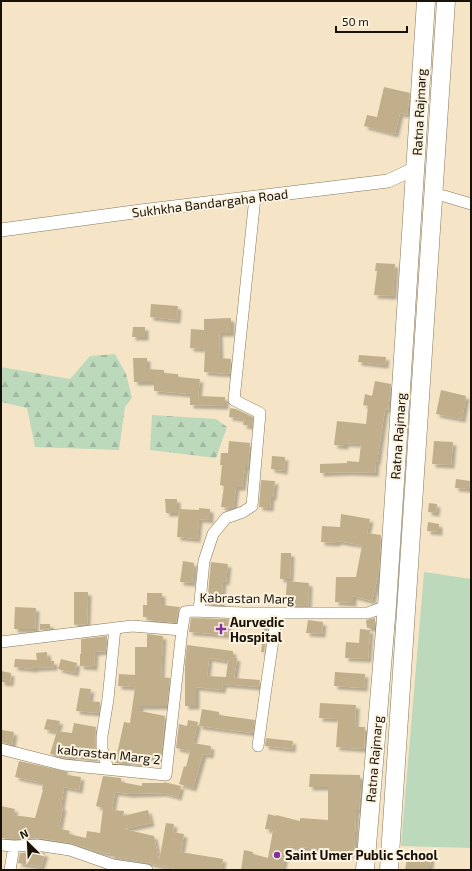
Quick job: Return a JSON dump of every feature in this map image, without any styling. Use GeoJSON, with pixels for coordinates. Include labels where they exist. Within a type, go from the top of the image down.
{"type":"FeatureCollection","features":[{"type":"Feature","properties":{"kind":"highway","name":"Ratna Rajmarg"},"geometry":{"type":"LineString","coordinates":[[365,870],[387,606],[426,1]]}},
{"type":"Feature","properties":{"kind":"highway","name":"Ratna Rajmarg"},"geometry":{"type":"LineString","coordinates":[[389,870],[446,1]]}},
{"type":"Feature","properties":{"kind":"street","name":"Sukhkha Bandargaha Road"},"geometry":{"type":"LineString","coordinates":[[1,230],[388,181],[416,168]]}},
{"type":"Feature","properties":{"kind":"street"},"geometry":{"type":"LineString","coordinates":[[433,195],[444,196],[471,204]]}},
{"type":"Feature","properties":{"kind":"street"},"geometry":{"type":"LineString","coordinates":[[199,611],[204,561],[213,534],[226,518],[243,512],[252,506],[260,412],[234,400],[255,197]]}},
{"type":"Feature","properties":{"kind":"street","name":"Kabrastan Marg"},"geometry":{"type":"LineString","coordinates":[[182,630],[185,612],[368,613],[387,606]]}},
{"type":"Feature","properties":{"kind":"street"},"geometry":{"type":"LineString","coordinates":[[258,746],[277,613]]}},
{"type":"Feature","properties":{"kind":"street"},"geometry":{"type":"LineString","coordinates":[[1,642],[132,626],[182,630]]}},
{"type":"Feature","properties":{"kind":"street"},"geometry":{"type":"LineString","coordinates":[[108,769],[102,749],[102,736],[108,699],[115,628]]}},
{"type":"Feature","properties":{"kind":"street","name":"kabrastan Marg 2"},"geometry":{"type":"LineString","coordinates":[[1,749],[64,766],[166,774],[182,630]]}},
{"type":"Feature","properties":{"kind":"street"},"geometry":{"type":"LineString","coordinates":[[1,845],[37,845],[70,850],[113,865],[147,870]]}},
{"type":"Feature","properties":{"kind":"street"},"geometry":{"type":"LineString","coordinates":[[10,870],[14,846]]}},
{"type":"Feature","properties":{"kind":"green space"},"geometry":{"type":"Polygon","coordinates":[[[115,354],[126,374],[132,398],[125,407],[119,450],[35,447],[27,408],[1,402],[1,367],[70,379],[90,356],[115,354]]]}},
{"type":"Feature","properties":{"kind":"green space"},"geometry":{"type":"Polygon","coordinates":[[[152,415],[216,419],[227,427],[216,458],[150,450],[152,415]]]}},
{"type":"Feature","properties":{"kind":"green space"},"geometry":{"type":"Polygon","coordinates":[[[424,572],[471,579],[471,848],[401,846],[424,572]]]}},
{"type":"Feature","properties":{"kind":"building"},"geometry":{"type":"Polygon","coordinates":[[[384,87],[410,93],[407,115],[400,113],[395,134],[364,126],[367,115],[377,117],[384,87]]]}},
{"type":"Feature","properties":{"kind":"building"},"geometry":{"type":"Polygon","coordinates":[[[376,263],[395,264],[393,296],[374,295],[377,271],[375,271],[376,263]]]}},
{"type":"Feature","properties":{"kind":"building"},"geometry":{"type":"Polygon","coordinates":[[[151,304],[178,306],[177,320],[150,317],[151,304]]]}},
{"type":"Feature","properties":{"kind":"building"},"geometry":{"type":"Polygon","coordinates":[[[231,318],[231,333],[219,333],[220,358],[231,359],[230,374],[204,372],[205,349],[190,348],[191,329],[204,330],[204,319],[231,318]]]}},
{"type":"Feature","properties":{"kind":"building"},"geometry":{"type":"Polygon","coordinates":[[[133,327],[145,327],[145,337],[132,337],[133,327]]]}},
{"type":"Feature","properties":{"kind":"building"},"geometry":{"type":"Polygon","coordinates":[[[359,355],[386,357],[385,365],[358,362],[359,355]]]}},
{"type":"Feature","properties":{"kind":"building"},"geometry":{"type":"Polygon","coordinates":[[[133,358],[147,358],[147,369],[164,370],[164,373],[178,374],[178,377],[200,379],[198,396],[225,397],[225,406],[190,405],[190,394],[154,391],[154,382],[134,382],[133,358]]]}},
{"type":"Feature","properties":{"kind":"building"},"geometry":{"type":"Polygon","coordinates":[[[375,381],[391,384],[388,410],[385,409],[375,473],[320,473],[320,464],[347,463],[347,461],[359,462],[361,444],[345,443],[345,446],[334,445],[337,421],[366,424],[368,406],[363,405],[365,394],[372,396],[375,381]]]}},
{"type":"Feature","properties":{"kind":"building"},"geometry":{"type":"Polygon","coordinates":[[[441,390],[466,396],[462,419],[436,414],[441,390]]]}},
{"type":"Feature","properties":{"kind":"building"},"geometry":{"type":"Polygon","coordinates":[[[230,408],[236,409],[253,417],[252,426],[243,425],[244,419],[229,417],[230,408]]]}},
{"type":"Feature","properties":{"kind":"building"},"geometry":{"type":"Polygon","coordinates":[[[229,441],[250,443],[248,467],[245,467],[242,487],[236,487],[233,508],[221,507],[224,486],[220,485],[222,465],[220,465],[221,453],[228,453],[229,441]]]}},
{"type":"Feature","properties":{"kind":"building"},"geometry":{"type":"Polygon","coordinates":[[[434,441],[453,442],[451,465],[432,464],[434,441]]]}},
{"type":"Feature","properties":{"kind":"building"},"geometry":{"type":"Polygon","coordinates":[[[272,456],[285,457],[284,471],[271,469],[272,456]]]}},
{"type":"Feature","properties":{"kind":"building"},"geometry":{"type":"Polygon","coordinates":[[[456,479],[470,481],[469,489],[455,488],[456,479]]]}},
{"type":"Feature","properties":{"kind":"building"},"geometry":{"type":"Polygon","coordinates":[[[261,480],[275,481],[270,508],[259,507],[261,480]]]}},
{"type":"Feature","properties":{"kind":"building"},"geometry":{"type":"Polygon","coordinates":[[[165,499],[177,499],[177,513],[166,513],[165,499]]]}},
{"type":"Feature","properties":{"kind":"building"},"geometry":{"type":"Polygon","coordinates":[[[429,503],[437,504],[436,513],[428,512],[429,503]]]}},
{"type":"Feature","properties":{"kind":"building"},"geometry":{"type":"Polygon","coordinates":[[[199,508],[210,509],[210,520],[199,519],[197,539],[177,537],[179,509],[199,510],[199,508]]]}},
{"type":"Feature","properties":{"kind":"building"},"geometry":{"type":"Polygon","coordinates":[[[341,514],[370,519],[367,533],[381,535],[379,571],[372,601],[353,596],[353,603],[335,602],[336,577],[356,577],[362,545],[337,541],[337,543],[321,542],[322,526],[340,527],[341,514]]]}},
{"type":"Feature","properties":{"kind":"building"},"geometry":{"type":"Polygon","coordinates":[[[428,522],[439,524],[439,532],[427,531],[428,522]]]}},
{"type":"Feature","properties":{"kind":"building"},"geometry":{"type":"Polygon","coordinates":[[[281,553],[291,553],[290,579],[280,579],[281,553]]]}},
{"type":"Feature","properties":{"kind":"building"},"geometry":{"type":"Polygon","coordinates":[[[183,561],[194,563],[192,583],[180,582],[183,561]]]}},
{"type":"Feature","properties":{"kind":"building"},"geometry":{"type":"Polygon","coordinates":[[[211,562],[228,564],[226,582],[223,581],[221,605],[207,605],[211,562]]]}},
{"type":"Feature","properties":{"kind":"building"},"geometry":{"type":"Polygon","coordinates":[[[287,581],[309,583],[308,606],[285,605],[287,581]]]}},
{"type":"Feature","properties":{"kind":"building"},"geometry":{"type":"Polygon","coordinates":[[[74,592],[88,592],[87,624],[74,625],[74,592]]]}},
{"type":"Feature","properties":{"kind":"building"},"geometry":{"type":"Polygon","coordinates":[[[147,593],[162,593],[162,605],[180,607],[176,623],[148,620],[148,617],[143,617],[143,605],[147,605],[147,593]]]}},
{"type":"Feature","properties":{"kind":"building"},"geometry":{"type":"Polygon","coordinates":[[[15,607],[36,608],[35,629],[14,629],[15,607]]]}},
{"type":"Feature","properties":{"kind":"building"},"geometry":{"type":"Polygon","coordinates":[[[191,618],[229,619],[227,635],[189,632],[191,618]]]}},
{"type":"Feature","properties":{"kind":"building"},"geometry":{"type":"Polygon","coordinates":[[[375,618],[375,628],[367,628],[366,620],[375,618]]]}},
{"type":"Feature","properties":{"kind":"building"},"geometry":{"type":"Polygon","coordinates":[[[265,620],[269,620],[264,652],[261,652],[265,620]]]}},
{"type":"Feature","properties":{"kind":"building"},"geometry":{"type":"Polygon","coordinates":[[[308,620],[323,622],[322,634],[306,633],[308,620]]]}},
{"type":"Feature","properties":{"kind":"building"},"geometry":{"type":"Polygon","coordinates":[[[40,624],[50,624],[50,629],[40,630],[40,624]]]}},
{"type":"Feature","properties":{"kind":"building"},"geometry":{"type":"Polygon","coordinates":[[[360,629],[370,630],[368,659],[345,658],[346,642],[359,643],[360,629]]]}},
{"type":"Feature","properties":{"kind":"building"},"geometry":{"type":"Polygon","coordinates":[[[147,634],[163,636],[161,677],[170,678],[167,706],[140,706],[140,711],[165,716],[161,758],[145,757],[144,764],[125,761],[125,764],[115,763],[124,722],[130,723],[135,687],[118,686],[119,674],[135,675],[135,647],[147,647],[147,634]]]}},
{"type":"Feature","properties":{"kind":"building"},"geometry":{"type":"Polygon","coordinates":[[[107,636],[106,651],[95,652],[94,667],[80,666],[81,639],[107,636]]]}},
{"type":"Feature","properties":{"kind":"building"},"geometry":{"type":"Polygon","coordinates":[[[187,645],[233,651],[233,657],[237,658],[234,678],[260,680],[259,687],[223,684],[222,690],[196,687],[196,706],[185,706],[185,664],[187,645]],[[209,658],[207,676],[226,677],[228,661],[209,658]]]}},
{"type":"Feature","properties":{"kind":"building"},"geometry":{"type":"Polygon","coordinates":[[[47,652],[48,661],[54,661],[54,667],[34,669],[14,667],[15,659],[37,660],[36,653],[47,652]]]}},
{"type":"Feature","properties":{"kind":"building"},"geometry":{"type":"Polygon","coordinates":[[[61,659],[77,663],[75,673],[58,669],[61,659]]]}},
{"type":"Feature","properties":{"kind":"building"},"geometry":{"type":"Polygon","coordinates":[[[1,671],[11,673],[10,683],[1,682],[1,671]]]}},
{"type":"Feature","properties":{"kind":"building"},"geometry":{"type":"Polygon","coordinates":[[[335,672],[365,674],[364,688],[334,686],[335,672]]]}},
{"type":"Feature","properties":{"kind":"building"},"geometry":{"type":"Polygon","coordinates":[[[80,688],[91,689],[89,701],[100,702],[99,713],[76,711],[80,688]]]}},
{"type":"Feature","properties":{"kind":"building"},"geometry":{"type":"Polygon","coordinates":[[[320,703],[356,705],[355,727],[365,727],[364,749],[336,747],[338,719],[319,718],[320,703]]]}},
{"type":"Feature","properties":{"kind":"building"},"geometry":{"type":"Polygon","coordinates":[[[202,709],[219,712],[219,715],[255,720],[253,733],[199,726],[202,709]]]}},
{"type":"Feature","properties":{"kind":"building"},"geometry":{"type":"Polygon","coordinates":[[[47,719],[60,721],[56,732],[44,729],[47,719]]]}},
{"type":"Feature","properties":{"kind":"building"},"geometry":{"type":"Polygon","coordinates":[[[188,720],[198,722],[193,743],[211,746],[210,755],[203,754],[193,788],[179,784],[184,766],[186,767],[190,751],[176,748],[179,724],[187,726],[188,720]]]}},
{"type":"Feature","properties":{"kind":"building"},"geometry":{"type":"Polygon","coordinates":[[[74,723],[96,727],[96,752],[94,759],[73,755],[72,759],[50,754],[57,731],[72,733],[74,723]]]}},
{"type":"Feature","properties":{"kind":"building"},"geometry":{"type":"Polygon","coordinates":[[[2,730],[14,732],[12,745],[1,742],[2,730]]]}},
{"type":"Feature","properties":{"kind":"building"},"geometry":{"type":"Polygon","coordinates":[[[266,738],[293,741],[292,749],[265,746],[266,738]]]}},
{"type":"Feature","properties":{"kind":"building"},"geometry":{"type":"Polygon","coordinates":[[[19,761],[68,772],[67,775],[81,777],[79,790],[64,787],[61,807],[63,807],[59,827],[70,831],[69,834],[86,838],[87,831],[100,833],[103,808],[96,806],[103,776],[121,778],[121,782],[142,786],[142,783],[164,782],[181,786],[178,797],[164,793],[129,794],[115,792],[112,810],[124,811],[123,816],[148,810],[151,823],[124,829],[154,836],[159,861],[166,823],[174,824],[173,832],[184,834],[181,852],[223,859],[221,870],[180,870],[111,856],[111,854],[95,851],[71,843],[38,838],[1,838],[1,806],[15,809],[13,815],[35,818],[43,790],[43,783],[15,777],[19,761]]]}},
{"type":"Feature","properties":{"kind":"building"},"geometry":{"type":"Polygon","coordinates":[[[310,774],[360,775],[361,789],[359,810],[356,810],[354,854],[332,853],[332,850],[287,846],[282,870],[241,870],[244,850],[268,858],[273,830],[265,829],[268,814],[300,821],[300,818],[328,820],[328,787],[309,787],[310,774]]]}},
{"type":"Feature","properties":{"kind":"building"},"geometry":{"type":"Polygon","coordinates":[[[408,852],[431,854],[430,866],[428,866],[427,870],[405,870],[408,852]]]}},
{"type":"Feature","properties":{"kind":"building"},"geometry":{"type":"Polygon","coordinates":[[[20,853],[45,853],[41,867],[18,863],[20,853]]]}},
{"type":"Feature","properties":{"kind":"place","name":"Aurvedic Hospital"},"geometry":{"type":"Point","coordinates":[221,629]}},
{"type":"Feature","properties":{"kind":"place","name":"Saint Umer Public School"},"geometry":{"type":"Point","coordinates":[277,855]}}]}
